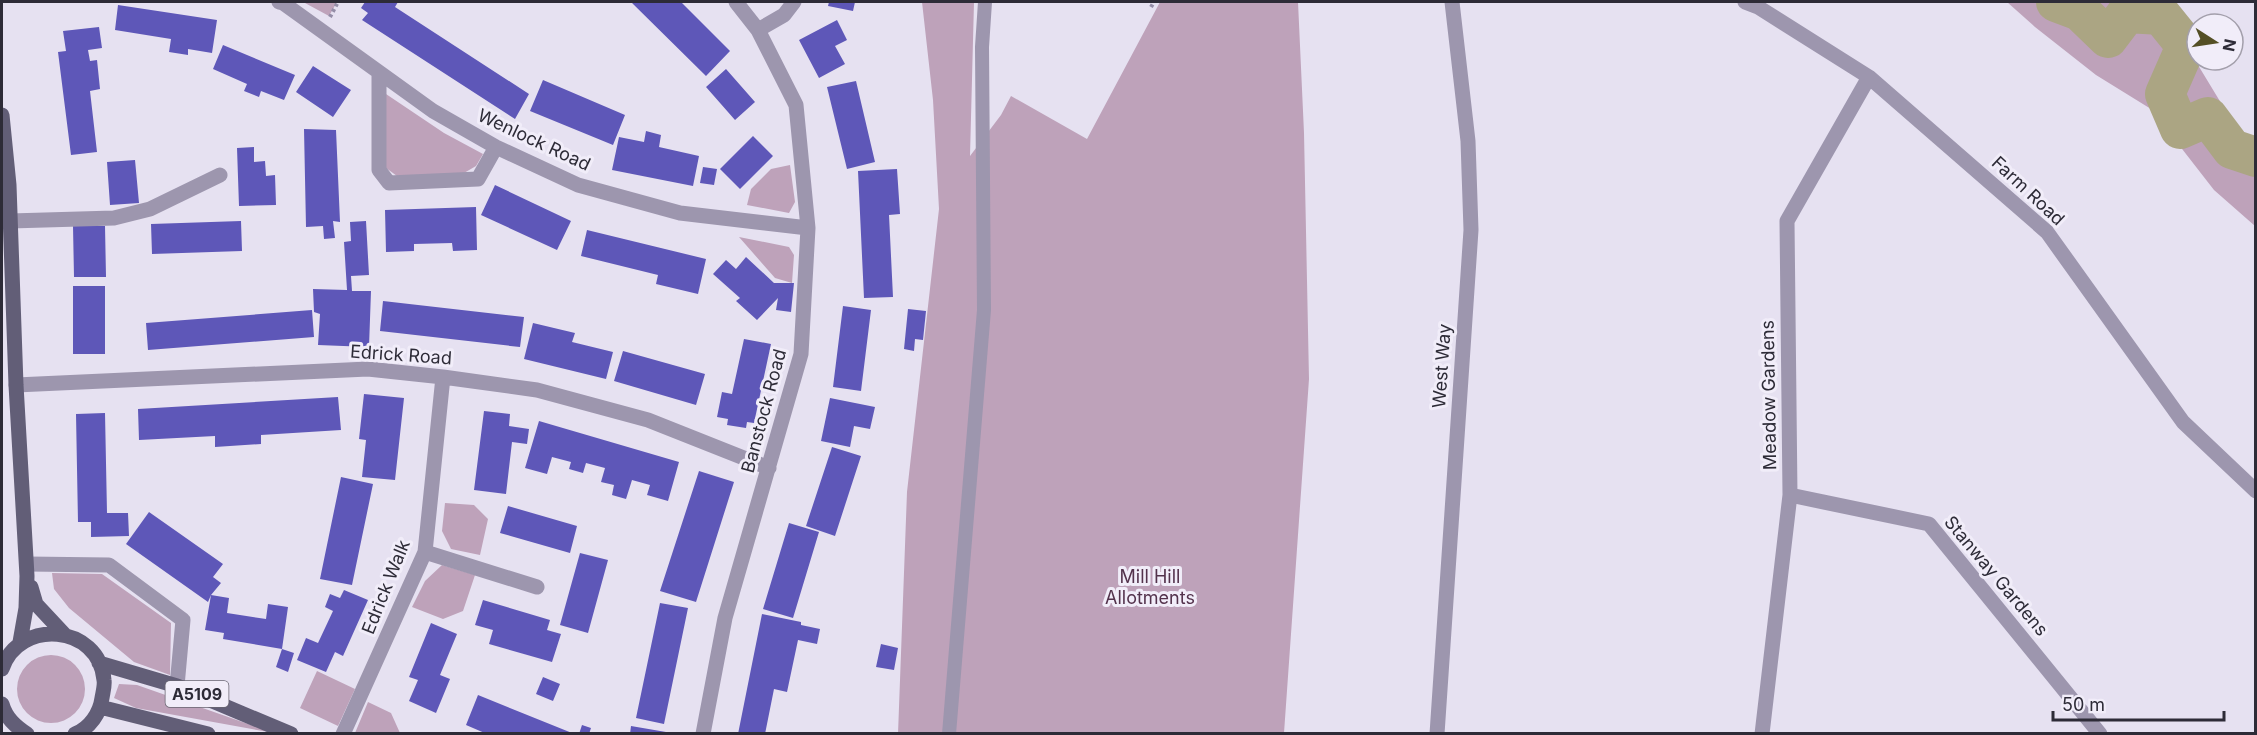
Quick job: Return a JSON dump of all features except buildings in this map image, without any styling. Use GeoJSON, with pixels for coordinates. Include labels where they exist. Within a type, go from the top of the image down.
{"type":"FeatureCollection","features":[{"type":"Feature","properties":{"kind":"main road"},"geometry":{"type":"LineString","coordinates":[[2,115],[5,185],[10,221],[16,385],[27,570],[26,608],[20,642]]}},
{"type":"Feature","properties":{"kind":"main road"},"geometry":{"type":"LineString","coordinates":[[27,570],[36,604],[64,634]]}},
{"type":"Feature","properties":{"kind":"main road"},"geometry":{"type":"LineString","coordinates":[[2,669],[4,660],[20,642],[32,636],[50,632],[64,634],[87,644],[99,663],[105,681],[100,707],[90,723],[75,734]]}},
{"type":"Feature","properties":{"kind":"main road","name":"A5109"},"geometry":{"type":"LineString","coordinates":[[99,663],[177,686],[291,734]]}},
{"type":"Feature","properties":{"kind":"main road"},"geometry":{"type":"LineString","coordinates":[[2,704],[4,712],[16,726],[27,734]]}},
{"type":"Feature","properties":{"kind":"main road","name":"A5109"},"geometry":{"type":"LineString","coordinates":[[100,707],[208,734]]}},
{"type":"Feature","properties":{"kind":"street","name":"Wenlock Road"},"geometry":{"type":"LineString","coordinates":[[282,2],[433,111],[496,147],[578,185],[680,213],[808,228]]}},
{"type":"Feature","properties":{"kind":"street","name":"Banstock Road"},"geometry":{"type":"LineString","coordinates":[[703,734],[725,618],[801,354],[808,228],[796,105],[758,30],[735,2]]}},
{"type":"Feature","properties":{"kind":"street"},"geometry":{"type":"LineString","coordinates":[[758,30],[784,15],[794,2]]}},
{"type":"Feature","properties":{"kind":"street","name":"West Way"},"geometry":{"type":"LineString","coordinates":[[1437,734],[1471,230],[1468,141],[1452,2]]}},
{"type":"Feature","properties":{"kind":"street","name":"Farm Road"},"geometry":{"type":"LineString","coordinates":[[1745,2],[1758,7],[1869,77],[2048,232],[2183,422],[2256,491]]}},
{"type":"Feature","properties":{"kind":"street"},"geometry":{"type":"LineString","coordinates":[[380,74],[379,171],[389,183],[478,179],[496,147]]}},
{"type":"Feature","properties":{"kind":"street","name":"Meadow Gardens"},"geometry":{"type":"LineString","coordinates":[[1762,734],[1790,495],[1787,221],[1869,77]]}},
{"type":"Feature","properties":{"kind":"street"},"geometry":{"type":"LineString","coordinates":[[10,221],[114,218],[150,209],[220,175]]}},
{"type":"Feature","properties":{"kind":"street","name":"Edrick Road"},"geometry":{"type":"LineString","coordinates":[[16,385],[368,369],[443,377],[537,390],[648,420],[769,468]]}},
{"type":"Feature","properties":{"kind":"street","name":"Edrick Walk"},"geometry":{"type":"LineString","coordinates":[[343,734],[425,552],[443,377]]}},
{"type":"Feature","properties":{"kind":"street","name":"Stanway Gardens"},"geometry":{"type":"LineString","coordinates":[[1790,495],[1929,524],[2100,734]]}},
{"type":"Feature","properties":{"kind":"street"},"geometry":{"type":"LineString","coordinates":[[425,552],[537,587]]}},
{"type":"Feature","properties":{"kind":"street"},"geometry":{"type":"LineString","coordinates":[[27,570],[109,565],[183,620],[177,686]]}},
{"type":"Feature","properties":{"kind":"lane"},"geometry":{"type":"LineString","coordinates":[[949,734],[984,310],[982,47],[985,2]]}},
{"type":"Feature","properties":{"kind":"path"},"geometry":{"type":"LineString","coordinates":[[1151,7],[1154,2]]}},
{"type":"Feature","properties":{"kind":"green space"},"geometry":{"type":"Polygon","coordinates":[[[306,2],[337,2],[329,16],[306,2]]]}},
{"type":"Feature","properties":{"kind":"green space","name":"Mill Hill Allotments"},"geometry":{"type":"Polygon","coordinates":[[[922,2],[974,2],[970,156],[1001,115],[1011,96],[1087,139],[1160,2],[1298,2],[1304,133],[1309,379],[1284,733],[898,734],[907,492],[939,209],[933,100],[922,2]]]}},
{"type":"Feature","properties":{"kind":"green space"},"geometry":{"type":"Polygon","coordinates":[[[2007,2],[2123,2],[2184,42],[2185,72],[2202,72],[2255,159],[2255,226],[2214,190],[2151,109],[2096,75],[2007,2]]]}},
{"type":"Feature","properties":{"kind":"green space"},"geometry":{"type":"Polygon","coordinates":[[[383,92],[444,133],[483,154],[476,166],[464,173],[397,176],[386,168],[383,92]]]}},
{"type":"Feature","properties":{"kind":"green space"},"geometry":{"type":"Polygon","coordinates":[[[790,165],[795,202],[789,213],[747,205],[751,189],[771,169],[790,165]]]}},
{"type":"Feature","properties":{"kind":"green space"},"geometry":{"type":"Polygon","coordinates":[[[739,237],[789,247],[794,255],[792,283],[775,278],[739,237]]]}},
{"type":"Feature","properties":{"kind":"green space"},"geometry":{"type":"Polygon","coordinates":[[[445,503],[474,505],[488,519],[480,555],[451,549],[442,531],[445,503]]]}},
{"type":"Feature","properties":{"kind":"green space"},"geometry":{"type":"Polygon","coordinates":[[[442,565],[475,575],[463,611],[443,619],[412,607],[425,581],[442,565]]]}},
{"type":"Feature","properties":{"kind":"green space"},"geometry":{"type":"Polygon","coordinates":[[[52,573],[102,574],[171,623],[170,675],[134,662],[69,608],[54,589],[52,573]]]}},
{"type":"Feature","properties":{"kind":"green space"},"geometry":{"type":"Polygon","coordinates":[[[44,655],[58,655],[70,660],[80,670],[85,689],[80,708],[70,718],[58,723],[44,723],[32,718],[22,708],[17,696],[17,682],[22,670],[32,660],[44,655]]]}},
{"type":"Feature","properties":{"kind":"green space"},"geometry":{"type":"Polygon","coordinates":[[[317,671],[355,689],[338,726],[300,708],[317,671]]]}},
{"type":"Feature","properties":{"kind":"green space"},"geometry":{"type":"Polygon","coordinates":[[[119,684],[137,685],[274,733],[136,708],[114,698],[119,684]]]}},
{"type":"Feature","properties":{"kind":"green space"},"geometry":{"type":"Polygon","coordinates":[[[368,702],[391,713],[400,733],[355,733],[368,702]]]}},
{"type":"Feature","properties":{"kind":"waterway"},"geometry":{"type":"LineString","coordinates":[[2056,2],[2080,11],[2108,38],[2127,13],[2161,15],[2186,46],[2165,94],[2180,129],[2208,117],[2232,149],[2256,157]]}}]}
